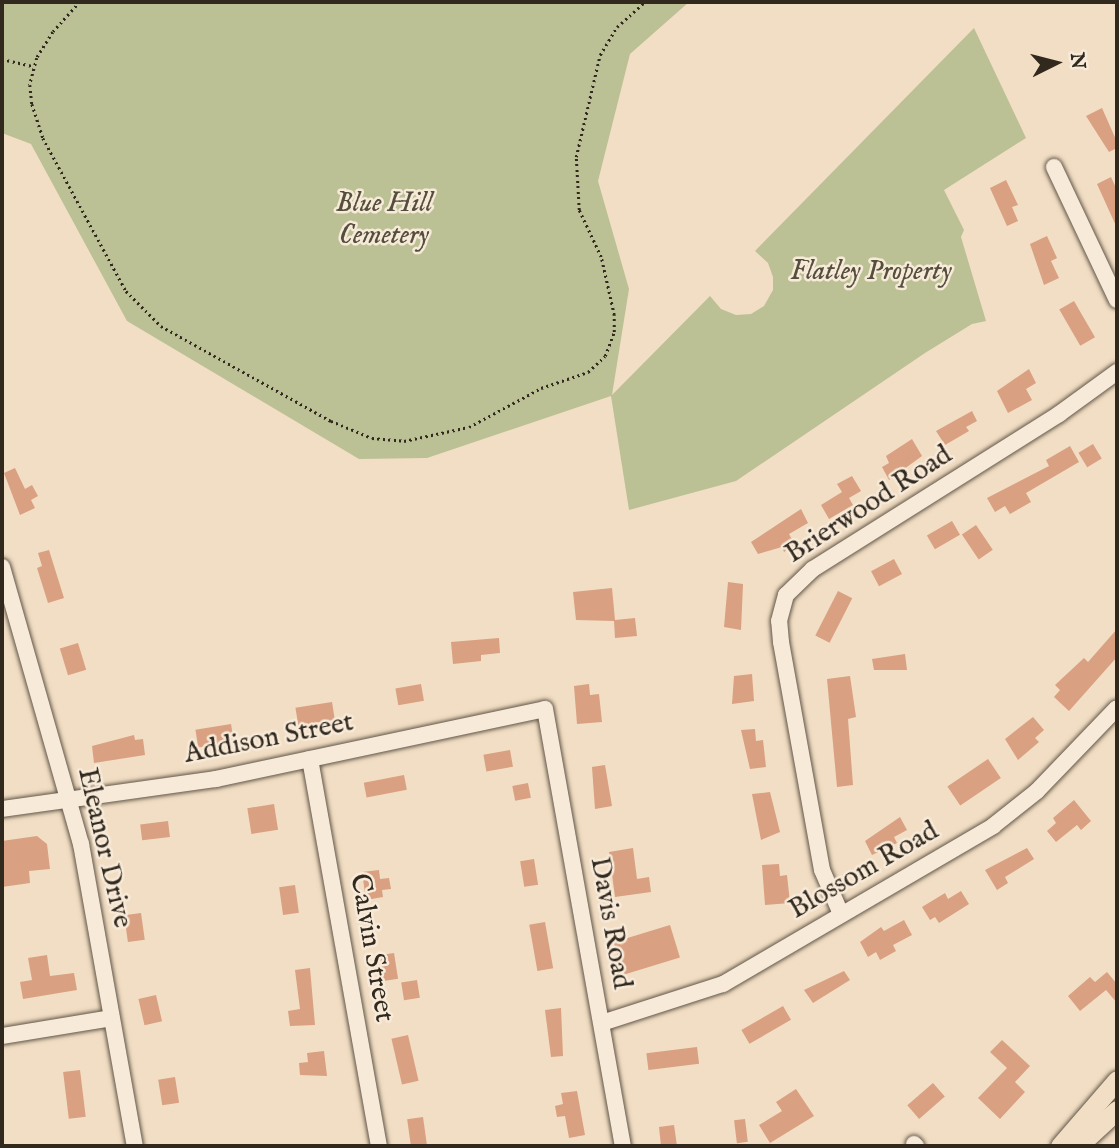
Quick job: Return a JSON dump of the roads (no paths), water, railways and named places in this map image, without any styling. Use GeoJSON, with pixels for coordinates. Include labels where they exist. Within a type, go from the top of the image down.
{"type":"FeatureCollection","features":[{"type":"Feature","properties":{"kind":"main road"},"geometry":{"type":"LineString","coordinates":[[1060,1146],[1117,1080]]}},
{"type":"Feature","properties":{"kind":"main road"},"geometry":{"type":"LineString","coordinates":[[1078,1146],[1117,1110]]}},
{"type":"Feature","properties":{"kind":"street"},"geometry":{"type":"LineString","coordinates":[[1054,167],[1117,300]]}},
{"type":"Feature","properties":{"kind":"street","name":"Brierwood Road"},"geometry":{"type":"LineString","coordinates":[[841,914],[822,870],[780,642],[780,611],[786,595],[813,569],[1059,414],[1117,372]]}},
{"type":"Feature","properties":{"kind":"street","name":"Eleanor Drive"},"geometry":{"type":"LineString","coordinates":[[2,567],[69,800],[135,1146]]}},
{"type":"Feature","properties":{"kind":"street","name":"Blossom Road"},"geometry":{"type":"LineString","coordinates":[[602,1023],[723,984],[1004,818],[1037,791],[1117,708]]}},
{"type":"Feature","properties":{"kind":"street","name":"Addison Street"},"geometry":{"type":"LineString","coordinates":[[2,808],[216,779],[545,709]]}},
{"type":"Feature","properties":{"kind":"street","name":"Davis Road"},"geometry":{"type":"LineString","coordinates":[[545,709],[623,1146]]}},
{"type":"Feature","properties":{"kind":"street","name":"Calvin Street"},"geometry":{"type":"LineString","coordinates":[[310,759],[379,1146]]}},
{"type":"Feature","properties":{"kind":"street"},"geometry":{"type":"LineString","coordinates":[[2,1036],[112,1018]]}},
{"type":"Feature","properties":{"kind":"park label","name":"Blue Hill Cemetery"},"geometry":{"type":"Point","coordinates":[384,220]}},
{"type":"Feature","properties":{"kind":"park label","name":"Flatley Property"},"geometry":{"type":"Point","coordinates":[871,272]}}]}
